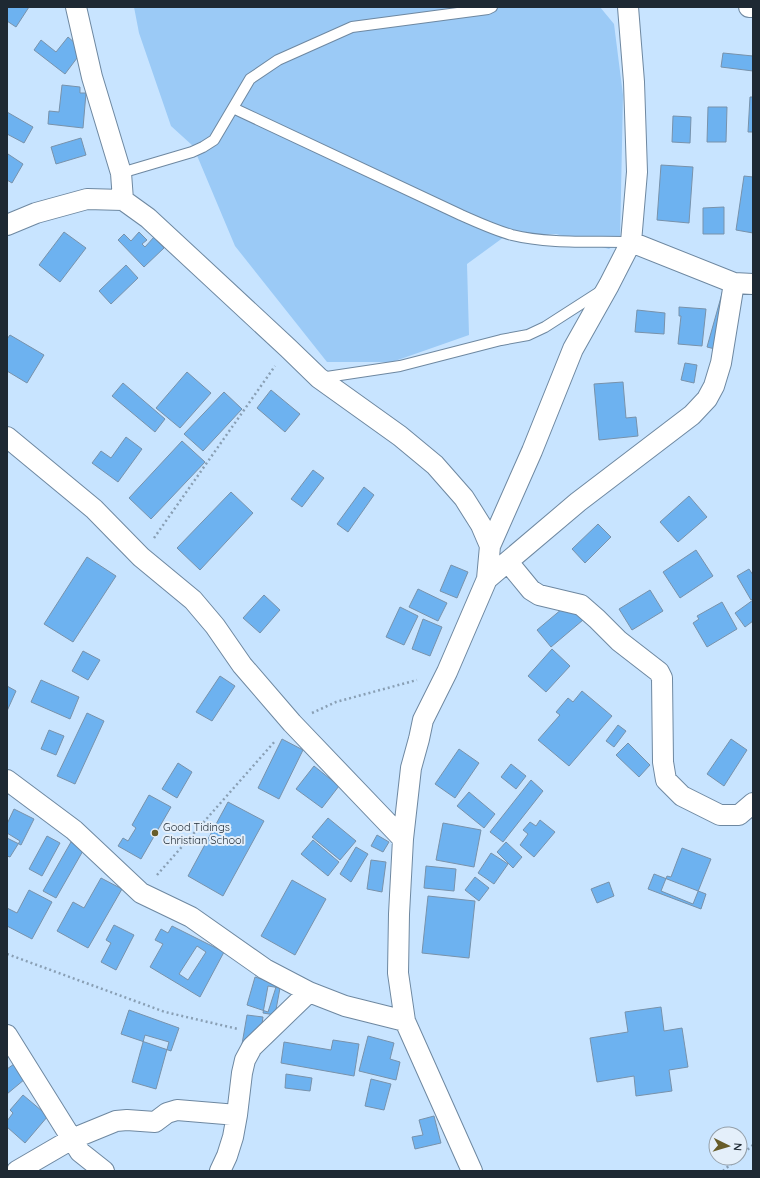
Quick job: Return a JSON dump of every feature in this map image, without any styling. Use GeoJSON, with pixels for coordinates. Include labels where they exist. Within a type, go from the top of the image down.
{"type":"FeatureCollection","features":[{"type":"Feature","properties":{"kind":"street"},"geometry":{"type":"LineString","coordinates":[[76,7],[92,77],[121,173],[123,200]]}},
{"type":"Feature","properties":{"kind":"street"},"geometry":{"type":"LineString","coordinates":[[472,1171],[405,1021],[398,974],[399,914],[403,839],[410,768],[423,720],[447,672],[487,579],[490,546],[532,451],[573,349],[631,242],[637,172],[634,82],[628,7]]}},
{"type":"Feature","properties":{"kind":"street"},"geometry":{"type":"LineString","coordinates":[[749,7],[753,8]]}},
{"type":"Feature","properties":{"kind":"street"},"geometry":{"type":"LineString","coordinates":[[7,225],[36,213],[87,199],[123,200],[148,218],[288,348],[318,378],[400,436],[435,464],[464,498],[481,525],[490,546]]}},
{"type":"Feature","properties":{"kind":"street"},"geometry":{"type":"LineString","coordinates":[[487,579],[578,502],[692,415],[707,399],[714,386],[744,283],[631,242]]}},
{"type":"Feature","properties":{"kind":"street"},"geometry":{"type":"LineString","coordinates":[[7,437],[94,509],[141,557],[193,600],[215,626],[242,665],[292,723],[403,839]]}},
{"type":"Feature","properties":{"kind":"street"},"geometry":{"type":"LineString","coordinates":[[508,562],[531,590],[539,595],[574,602],[581,605],[597,618],[619,641],[659,672],[662,678],[663,762],[666,780],[682,796],[720,815],[739,815],[753,803]]}},
{"type":"Feature","properties":{"kind":"street"},"geometry":{"type":"LineString","coordinates":[[7,780],[74,830],[141,893],[191,917],[265,969],[309,992],[345,1006],[405,1021]]}},
{"type":"Feature","properties":{"kind":"street"},"geometry":{"type":"LineString","coordinates":[[220,1171],[230,1147],[237,1114],[245,1060],[252,1048],[309,992]]}},
{"type":"Feature","properties":{"kind":"street"},"geometry":{"type":"LineString","coordinates":[[7,1035],[82,1154],[104,1171]]}},
{"type":"Feature","properties":{"kind":"street"},"geometry":{"type":"LineString","coordinates":[[17,1171],[72,1139],[116,1121],[127,1120],[155,1122],[167,1113],[177,1110],[237,1114]]}},
{"type":"Feature","properties":{"kind":"lane"},"geometry":{"type":"LineString","coordinates":[[121,173],[192,152],[204,147],[214,140],[250,79],[278,60],[352,27],[481,10],[492,7]]}},
{"type":"Feature","properties":{"kind":"lane"},"geometry":{"type":"LineString","coordinates":[[233,108],[453,211],[497,230],[513,235],[546,240],[631,242]]}},
{"type":"Feature","properties":{"kind":"lane"},"geometry":{"type":"LineString","coordinates":[[318,378],[400,366],[501,340],[528,335],[545,327],[609,285]]}},
{"type":"Feature","properties":{"kind":"path"},"geometry":{"type":"LineString","coordinates":[[141,557],[288,348]]}},
{"type":"Feature","properties":{"kind":"path"},"geometry":{"type":"LineString","coordinates":[[141,893],[292,723],[336,702],[447,672]]}},
{"type":"Feature","properties":{"kind":"path"},"geometry":{"type":"LineString","coordinates":[[7,954],[165,1012],[264,1036]]}},
{"type":"Feature","properties":{"kind":"shaded area"},"geometry":{"type":"Polygon","coordinates":[[[134,7],[600,7],[614,24],[623,95],[620,241],[609,249],[556,234],[504,237],[467,264],[469,335],[392,362],[327,362],[235,246],[193,146],[171,126],[139,33],[134,7]]]}},
{"type":"Feature","properties":{"kind":"building"},"geometry":{"type":"Polygon","coordinates":[[[7,7],[29,7],[16,27],[7,21],[7,7]]]}},
{"type":"Feature","properties":{"kind":"building"},"geometry":{"type":"Polygon","coordinates":[[[68,37],[83,50],[65,74],[34,50],[41,40],[56,52],[68,37]]]}},
{"type":"Feature","properties":{"kind":"building"},"geometry":{"type":"Polygon","coordinates":[[[723,53],[753,56],[753,71],[721,67],[723,53]]]}},
{"type":"Feature","properties":{"kind":"building"},"geometry":{"type":"Polygon","coordinates":[[[62,85],[80,87],[80,93],[86,93],[83,128],[48,124],[49,111],[59,112],[62,85]]]}},
{"type":"Feature","properties":{"kind":"building"},"geometry":{"type":"Polygon","coordinates":[[[750,97],[753,97],[753,132],[748,132],[750,97]]]}},
{"type":"Feature","properties":{"kind":"building"},"geometry":{"type":"Polygon","coordinates":[[[708,107],[727,107],[726,142],[707,142],[708,107]]]}},
{"type":"Feature","properties":{"kind":"building"},"geometry":{"type":"Polygon","coordinates":[[[7,112],[33,127],[24,143],[7,134],[7,112]]]}},
{"type":"Feature","properties":{"kind":"building"},"geometry":{"type":"Polygon","coordinates":[[[673,116],[691,117],[690,143],[672,142],[673,116]]]}},
{"type":"Feature","properties":{"kind":"building"},"geometry":{"type":"Polygon","coordinates":[[[81,138],[86,155],[56,164],[51,147],[81,138]]]}},
{"type":"Feature","properties":{"kind":"building"},"geometry":{"type":"Polygon","coordinates":[[[8,154],[23,164],[12,183],[7,180],[8,154]]]}},
{"type":"Feature","properties":{"kind":"building"},"geometry":{"type":"Polygon","coordinates":[[[661,165],[693,167],[689,223],[657,220],[661,165]]]}},
{"type":"Feature","properties":{"kind":"building"},"geometry":{"type":"Polygon","coordinates":[[[744,176],[753,177],[753,233],[736,230],[744,176]]]}},
{"type":"Feature","properties":{"kind":"building"},"geometry":{"type":"Polygon","coordinates":[[[724,207],[724,234],[703,234],[703,208],[724,207]]]}},
{"type":"Feature","properties":{"kind":"building"},"geometry":{"type":"Polygon","coordinates":[[[64,232],[86,248],[60,282],[39,265],[64,232]]]}},
{"type":"Feature","properties":{"kind":"building"},"geometry":{"type":"Polygon","coordinates":[[[139,232],[147,240],[142,244],[145,247],[154,237],[164,248],[144,267],[118,240],[124,234],[131,241],[139,232]]]}},
{"type":"Feature","properties":{"kind":"building"},"geometry":{"type":"Polygon","coordinates":[[[126,265],[138,278],[111,304],[99,291],[126,265]]]}},
{"type":"Feature","properties":{"kind":"building"},"geometry":{"type":"Polygon","coordinates":[[[723,290],[723,351],[707,347],[723,290]]]}},
{"type":"Feature","properties":{"kind":"building"},"geometry":{"type":"Polygon","coordinates":[[[679,307],[706,309],[702,346],[678,344],[681,316],[679,316],[679,307]]]}},
{"type":"Feature","properties":{"kind":"building"},"geometry":{"type":"Polygon","coordinates":[[[637,310],[665,313],[664,334],[635,332],[637,310]]]}},
{"type":"Feature","properties":{"kind":"building"},"geometry":{"type":"Polygon","coordinates":[[[10,335],[44,355],[27,383],[7,371],[7,339],[10,335]]]}},
{"type":"Feature","properties":{"kind":"building"},"geometry":{"type":"Polygon","coordinates":[[[685,363],[697,365],[694,383],[681,380],[685,363]]]}},
{"type":"Feature","properties":{"kind":"building"},"geometry":{"type":"Polygon","coordinates":[[[187,372],[211,393],[180,428],[156,408],[187,372]]]}},
{"type":"Feature","properties":{"kind":"building"},"geometry":{"type":"Polygon","coordinates":[[[623,382],[626,418],[636,417],[638,436],[599,440],[594,384],[623,382]]]}},
{"type":"Feature","properties":{"kind":"building"},"geometry":{"type":"Polygon","coordinates":[[[123,383],[165,419],[155,432],[112,396],[123,383]]]}},
{"type":"Feature","properties":{"kind":"building"},"geometry":{"type":"Polygon","coordinates":[[[271,390],[300,414],[285,432],[257,408],[271,390]]]}},
{"type":"Feature","properties":{"kind":"building"},"geometry":{"type":"Polygon","coordinates":[[[224,392],[242,409],[203,451],[184,434],[224,392]]]}},
{"type":"Feature","properties":{"kind":"building"},"geometry":{"type":"Polygon","coordinates":[[[126,437],[142,449],[118,482],[92,463],[101,451],[111,458],[126,437]]]}},
{"type":"Feature","properties":{"kind":"building"},"geometry":{"type":"Polygon","coordinates":[[[182,441],[205,462],[151,519],[129,498],[182,441]]]}},
{"type":"Feature","properties":{"kind":"building"},"geometry":{"type":"Polygon","coordinates":[[[313,470],[324,478],[302,507],[291,499],[313,470]]]}},
{"type":"Feature","properties":{"kind":"building"},"geometry":{"type":"Polygon","coordinates":[[[364,487],[374,495],[348,532],[337,524],[364,487]]]}},
{"type":"Feature","properties":{"kind":"building"},"geometry":{"type":"Polygon","coordinates":[[[231,492],[253,513],[200,570],[177,548],[231,492]]]}},
{"type":"Feature","properties":{"kind":"building"},"geometry":{"type":"Polygon","coordinates":[[[689,496],[707,517],[678,542],[660,522],[689,496]]]}},
{"type":"Feature","properties":{"kind":"building"},"geometry":{"type":"Polygon","coordinates":[[[598,524],[611,537],[585,563],[572,549],[598,524]]]}},
{"type":"Feature","properties":{"kind":"building"},"geometry":{"type":"Polygon","coordinates":[[[696,550],[713,576],[680,598],[663,572],[696,550]]]}},
{"type":"Feature","properties":{"kind":"building"},"geometry":{"type":"Polygon","coordinates":[[[87,557],[116,576],[73,642],[44,624],[87,557]]]}},
{"type":"Feature","properties":{"kind":"building"},"geometry":{"type":"Polygon","coordinates":[[[451,565],[468,572],[457,598],[440,591],[451,565]]]}},
{"type":"Feature","properties":{"kind":"building"},"geometry":{"type":"Polygon","coordinates":[[[749,569],[753,575],[753,598],[751,600],[737,576],[749,569]]]}},
{"type":"Feature","properties":{"kind":"building"},"geometry":{"type":"Polygon","coordinates":[[[418,589],[447,603],[438,621],[409,607],[418,589]]]}},
{"type":"Feature","properties":{"kind":"building"},"geometry":{"type":"Polygon","coordinates":[[[650,590],[663,611],[632,630],[619,609],[650,590]]]}},
{"type":"Feature","properties":{"kind":"building"},"geometry":{"type":"Polygon","coordinates":[[[264,595],[280,610],[260,633],[243,618],[264,595]]]}},
{"type":"Feature","properties":{"kind":"building"},"geometry":{"type":"Polygon","coordinates":[[[753,600],[753,621],[745,627],[735,613],[753,600]]]}},
{"type":"Feature","properties":{"kind":"building"},"geometry":{"type":"Polygon","coordinates":[[[722,602],[737,629],[707,647],[693,623],[699,619],[697,616],[722,602]]]}},
{"type":"Feature","properties":{"kind":"building"},"geometry":{"type":"Polygon","coordinates":[[[569,603],[583,620],[551,647],[537,630],[569,603]]]}},
{"type":"Feature","properties":{"kind":"building"},"geometry":{"type":"Polygon","coordinates":[[[400,607],[418,616],[404,645],[386,637],[400,607]]]}},
{"type":"Feature","properties":{"kind":"building"},"geometry":{"type":"Polygon","coordinates":[[[423,619],[442,627],[430,656],[412,649],[423,619]]]}},
{"type":"Feature","properties":{"kind":"building"},"geometry":{"type":"Polygon","coordinates":[[[552,649],[570,666],[546,692],[528,676],[552,649]]]}},
{"type":"Feature","properties":{"kind":"building"},"geometry":{"type":"Polygon","coordinates":[[[83,651],[100,660],[88,680],[72,671],[83,651]]]}},
{"type":"Feature","properties":{"kind":"building"},"geometry":{"type":"Polygon","coordinates":[[[220,676],[235,686],[212,721],[196,712],[220,676]]]}},
{"type":"Feature","properties":{"kind":"building"},"geometry":{"type":"Polygon","coordinates":[[[41,680],[79,697],[70,719],[31,702],[41,680]]]}},
{"type":"Feature","properties":{"kind":"building"},"geometry":{"type":"Polygon","coordinates":[[[7,686],[16,691],[7,711],[7,686]]]}},
{"type":"Feature","properties":{"kind":"building"},"geometry":{"type":"Polygon","coordinates":[[[582,691],[612,716],[569,766],[538,740],[560,715],[556,712],[568,698],[573,702],[582,691]]]}},
{"type":"Feature","properties":{"kind":"building"},"geometry":{"type":"Polygon","coordinates":[[[87,713],[104,721],[75,784],[57,776],[87,713]]]}},
{"type":"Feature","properties":{"kind":"building"},"geometry":{"type":"Polygon","coordinates":[[[618,725],[626,731],[614,747],[606,741],[618,725]]]}},
{"type":"Feature","properties":{"kind":"building"},"geometry":{"type":"Polygon","coordinates":[[[49,730],[64,736],[56,755],[41,749],[49,730]]]}},
{"type":"Feature","properties":{"kind":"building"},"geometry":{"type":"Polygon","coordinates":[[[282,739],[303,750],[279,799],[258,788],[282,739]]]}},
{"type":"Feature","properties":{"kind":"building"},"geometry":{"type":"Polygon","coordinates":[[[731,739],[747,750],[724,786],[707,774],[731,739]]]}},
{"type":"Feature","properties":{"kind":"building"},"geometry":{"type":"Polygon","coordinates":[[[628,743],[650,765],[639,777],[616,755],[628,743]]]}},
{"type":"Feature","properties":{"kind":"building"},"geometry":{"type":"Polygon","coordinates":[[[459,749],[479,763],[455,798],[435,784],[459,749]]]}},
{"type":"Feature","properties":{"kind":"building"},"geometry":{"type":"Polygon","coordinates":[[[178,763],[192,772],[177,798],[162,789],[178,763]]]}},
{"type":"Feature","properties":{"kind":"building"},"geometry":{"type":"Polygon","coordinates":[[[511,764],[526,776],[516,789],[501,777],[511,764]]]}},
{"type":"Feature","properties":{"kind":"building"},"geometry":{"type":"Polygon","coordinates":[[[314,766],[339,786],[322,808],[296,789],[314,766]]]}},
{"type":"Feature","properties":{"kind":"building"},"geometry":{"type":"Polygon","coordinates":[[[531,780],[543,791],[503,842],[490,832],[531,780]]]}},
{"type":"Feature","properties":{"kind":"building"},"geometry":{"type":"Polygon","coordinates":[[[469,792],[495,814],[484,828],[457,806],[469,792]]]}},
{"type":"Feature","properties":{"kind":"building"},"geometry":{"type":"Polygon","coordinates":[[[149,795],[171,807],[141,859],[118,846],[123,838],[128,841],[136,828],[132,825],[149,795]]]}},
{"type":"Feature","properties":{"kind":"building"},"geometry":{"type":"Polygon","coordinates":[[[228,802],[264,821],[223,896],[188,876],[228,802]]]}},
{"type":"Feature","properties":{"kind":"building"},"geometry":{"type":"Polygon","coordinates":[[[14,809],[34,819],[21,845],[7,838],[7,824],[14,809]]]}},
{"type":"Feature","properties":{"kind":"building"},"geometry":{"type":"Polygon","coordinates":[[[328,818],[356,841],[340,860],[312,837],[328,818]]]}},
{"type":"Feature","properties":{"kind":"building"},"geometry":{"type":"Polygon","coordinates":[[[540,820],[555,832],[534,857],[520,845],[528,834],[523,830],[530,822],[536,826],[540,820]]]}},
{"type":"Feature","properties":{"kind":"building"},"geometry":{"type":"Polygon","coordinates":[[[443,823],[481,830],[474,867],[436,860],[443,823]]]}},
{"type":"Feature","properties":{"kind":"building"},"geometry":{"type":"Polygon","coordinates":[[[7,833],[20,841],[10,857],[7,856],[7,833]]]}},
{"type":"Feature","properties":{"kind":"building"},"geometry":{"type":"Polygon","coordinates":[[[377,835],[389,842],[383,852],[371,846],[377,835]]]}},
{"type":"Feature","properties":{"kind":"building"},"geometry":{"type":"Polygon","coordinates":[[[47,836],[60,843],[42,876],[29,869],[47,836]]]}},
{"type":"Feature","properties":{"kind":"building"},"geometry":{"type":"Polygon","coordinates":[[[313,840],[339,862],[328,876],[301,854],[313,840]]]}},
{"type":"Feature","properties":{"kind":"building"},"geometry":{"type":"Polygon","coordinates":[[[71,842],[84,849],[56,898],[43,891],[71,842]]]}},
{"type":"Feature","properties":{"kind":"building"},"geometry":{"type":"Polygon","coordinates":[[[506,842],[522,857],[513,868],[497,852],[506,842]]]}},
{"type":"Feature","properties":{"kind":"building"},"geometry":{"type":"Polygon","coordinates":[[[356,847],[368,854],[351,882],[340,874],[356,847]]]}},
{"type":"Feature","properties":{"kind":"building"},"geometry":{"type":"Polygon","coordinates":[[[682,848],[711,859],[693,904],[661,891],[667,876],[671,877],[682,848]]]}},
{"type":"Feature","properties":{"kind":"building"},"geometry":{"type":"Polygon","coordinates":[[[491,853],[508,864],[494,884],[478,873],[491,853]]]}},
{"type":"Feature","properties":{"kind":"building"},"geometry":{"type":"Polygon","coordinates":[[[371,860],[386,862],[382,892],[367,889],[371,860]]]}},
{"type":"Feature","properties":{"kind":"building"},"geometry":{"type":"Polygon","coordinates":[[[426,866],[456,869],[454,891],[424,888],[426,866]]]}},
{"type":"Feature","properties":{"kind":"building"},"geometry":{"type":"Polygon","coordinates":[[[654,874],[706,894],[701,909],[648,889],[654,874]]]}},
{"type":"Feature","properties":{"kind":"building"},"geometry":{"type":"Polygon","coordinates":[[[475,877],[489,888],[479,901],[465,890],[475,877]]]}},
{"type":"Feature","properties":{"kind":"building"},"geometry":{"type":"Polygon","coordinates":[[[101,878],[122,889],[88,948],[57,931],[73,902],[84,908],[101,878]]]}},
{"type":"Feature","properties":{"kind":"building"},"geometry":{"type":"Polygon","coordinates":[[[292,880],[326,899],[295,955],[261,936],[292,880]]]}},
{"type":"Feature","properties":{"kind":"building"},"geometry":{"type":"Polygon","coordinates":[[[609,882],[614,896],[597,903],[591,889],[609,882]]]}},
{"type":"Feature","properties":{"kind":"building"},"geometry":{"type":"Polygon","coordinates":[[[29,890],[52,902],[32,939],[7,926],[7,908],[17,913],[29,890]]]}},
{"type":"Feature","properties":{"kind":"building"},"geometry":{"type":"Polygon","coordinates":[[[428,896],[475,901],[469,958],[422,953],[428,896]]]}},
{"type":"Feature","properties":{"kind":"building"},"geometry":{"type":"Polygon","coordinates":[[[114,925],[134,935],[116,970],[101,962],[111,943],[106,940],[114,925]]]}},
{"type":"Feature","properties":{"kind":"building"},"geometry":{"type":"Polygon","coordinates":[[[172,926],[224,952],[200,997],[150,967],[163,944],[155,940],[161,929],[168,933],[172,926]],[[197,946],[179,974],[188,980],[206,952],[197,946]]]}},
{"type":"Feature","properties":{"kind":"building"},"geometry":{"type":"Polygon","coordinates":[[[255,977],[277,984],[268,1012],[247,1005],[255,977]]]}},
{"type":"Feature","properties":{"kind":"building"},"geometry":{"type":"Polygon","coordinates":[[[268,986],[280,988],[275,1015],[263,1013],[268,986]]]}},
{"type":"Feature","properties":{"kind":"building"},"geometry":{"type":"Polygon","coordinates":[[[661,1007],[664,1031],[682,1028],[688,1067],[669,1070],[672,1091],[636,1096],[634,1076],[597,1082],[590,1038],[628,1032],[625,1012],[661,1007]]]}},
{"type":"Feature","properties":{"kind":"building"},"geometry":{"type":"Polygon","coordinates":[[[129,1010],[179,1028],[171,1051],[121,1034],[129,1010]]]}},
{"type":"Feature","properties":{"kind":"building"},"geometry":{"type":"Polygon","coordinates":[[[247,1015],[263,1017],[258,1052],[241,1050],[247,1015]]]}},
{"type":"Feature","properties":{"kind":"building"},"geometry":{"type":"Polygon","coordinates":[[[145,1035],[169,1042],[156,1089],[132,1082],[145,1035]]]}},
{"type":"Feature","properties":{"kind":"building"},"geometry":{"type":"Polygon","coordinates":[[[368,1036],[394,1043],[390,1059],[400,1062],[396,1080],[359,1071],[368,1036]]]}},
{"type":"Feature","properties":{"kind":"building"},"geometry":{"type":"Polygon","coordinates":[[[333,1040],[359,1044],[354,1076],[281,1063],[284,1042],[331,1050],[333,1040]]]}},
{"type":"Feature","properties":{"kind":"building"},"geometry":{"type":"Polygon","coordinates":[[[14,1064],[25,1079],[7,1094],[7,1069],[14,1064]]]}},
{"type":"Feature","properties":{"kind":"building"},"geometry":{"type":"Polygon","coordinates":[[[286,1074],[312,1078],[310,1091],[285,1088],[286,1074]]]}},
{"type":"Feature","properties":{"kind":"building"},"geometry":{"type":"Polygon","coordinates":[[[371,1079],[391,1084],[384,1110],[365,1106],[371,1079]]]}},
{"type":"Feature","properties":{"kind":"building"},"geometry":{"type":"Polygon","coordinates":[[[23,1095],[48,1116],[25,1143],[7,1127],[7,1121],[13,1113],[10,1110],[23,1095]]]}},
{"type":"Feature","properties":{"kind":"building"},"geometry":{"type":"Polygon","coordinates":[[[434,1116],[441,1143],[415,1149],[412,1137],[423,1135],[419,1120],[434,1116]]]}},
{"type":"Feature","properties":{"kind":"place","name":"Good Tidings Christian School"},"geometry":{"type":"Point","coordinates":[155,833]}}]}
